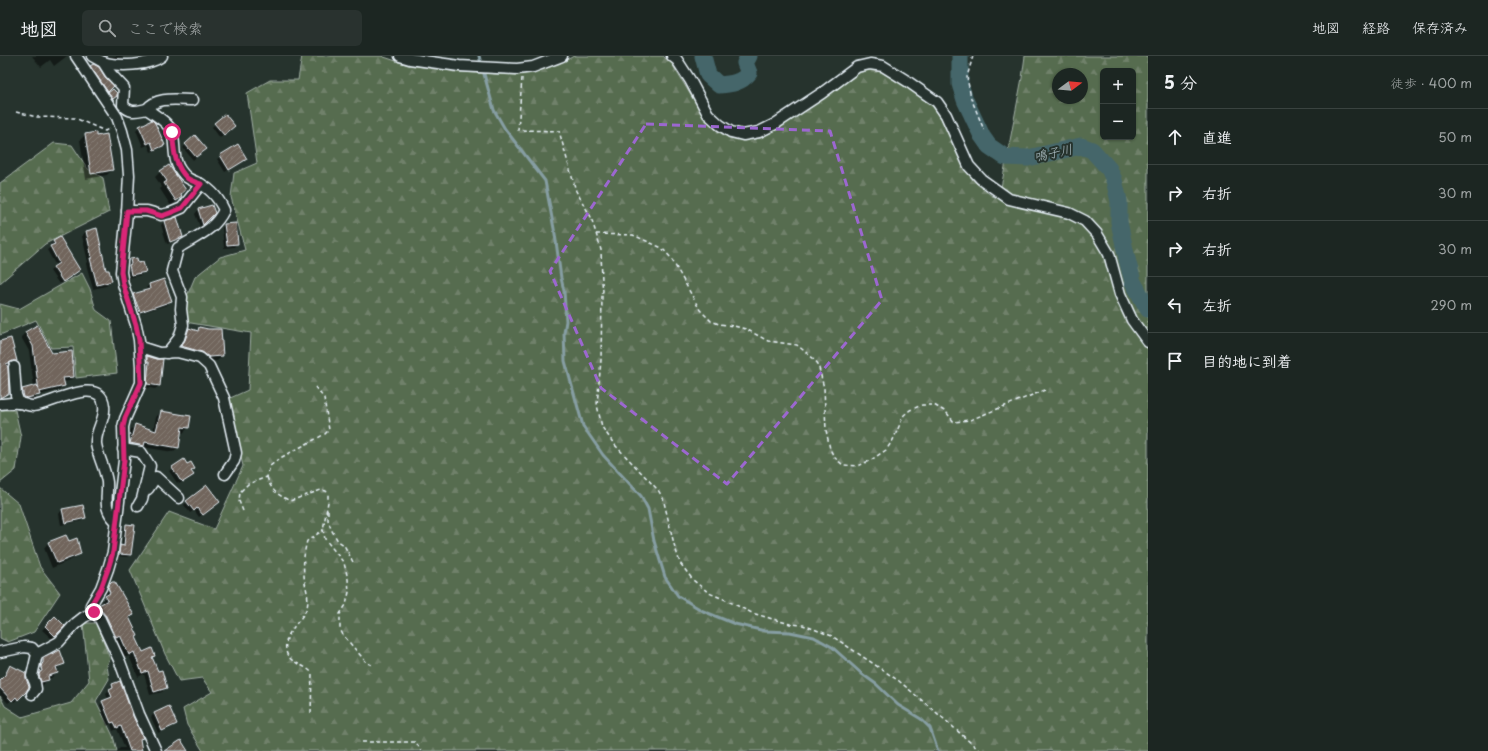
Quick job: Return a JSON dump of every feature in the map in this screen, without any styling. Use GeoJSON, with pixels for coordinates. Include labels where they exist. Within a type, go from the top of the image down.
{"type":"FeatureCollection","features":[{"type":"Feature","properties":{"kind":"street"},"geometry":{"type":"LineString","coordinates":[[76,56],[116,117],[127,150],[129,174],[121,272],[123,284],[136,325],[140,347],[141,383],[125,418],[123,427],[122,475],[113,552],[101,588],[91,605],[94,612],[100,619],[120,662],[139,714],[156,751]]}},
{"type":"Feature","properties":{"kind":"street"},"geometry":{"type":"LineString","coordinates":[[92,56],[103,62],[127,66],[157,60],[162,56]]}},
{"type":"Feature","properties":{"kind":"street"},"geometry":{"type":"LineString","coordinates":[[400,56],[410,59],[460,66],[497,69],[523,68],[562,56]]}},
{"type":"Feature","properties":{"kind":"street"},"geometry":{"type":"LineString","coordinates":[[676,57],[708,114],[726,129],[743,135],[759,132],[775,124],[822,93],[857,67],[870,64],[883,66],[937,102],[946,115],[969,166],[981,179],[996,191],[1009,199],[1069,214],[1085,221],[1097,234],[1109,254],[1120,294],[1132,320],[1148,342]]}},
{"type":"Feature","properties":{"kind":"street"},"geometry":{"type":"LineString","coordinates":[[103,62],[110,73],[124,88],[123,105],[126,110],[132,112],[147,109],[151,105],[163,100],[193,100]]}},
{"type":"Feature","properties":{"kind":"street"},"geometry":{"type":"LineString","coordinates":[[147,109],[166,122],[172,132],[175,160],[180,170],[188,179],[201,184],[213,193],[220,200],[224,210],[219,220],[209,230],[178,248],[172,271],[182,297],[181,309],[183,326],[179,338],[167,353]]}},
{"type":"Feature","properties":{"kind":"street"},"geometry":{"type":"LineString","coordinates":[[127,211],[146,211],[162,216],[182,208],[201,184]]}},
{"type":"Feature","properties":{"kind":"street"},"geometry":{"type":"LineString","coordinates":[[140,347],[159,353],[176,352],[200,358],[209,366],[224,398],[236,453],[234,461],[225,474]]}},
{"type":"Feature","properties":{"kind":"street"},"geometry":{"type":"LineString","coordinates":[[14,367],[18,403]]}},
{"type":"Feature","properties":{"kind":"street"},"geometry":{"type":"LineString","coordinates":[[0,404],[18,403],[33,406],[86,390],[96,392],[101,396],[104,406],[101,422],[96,435],[96,446],[105,470],[107,482],[107,508],[109,515],[116,521]]}},
{"type":"Feature","properties":{"kind":"street"},"geometry":{"type":"LineString","coordinates":[[123,449],[141,452],[150,466],[142,499],[138,506]]}},
{"type":"Feature","properties":{"kind":"street"},"geometry":{"type":"LineString","coordinates":[[144,489],[148,489],[156,477],[179,498]]}},
{"type":"Feature","properties":{"kind":"street"},"geometry":{"type":"LineString","coordinates":[[32,694],[36,689],[32,676],[37,654],[59,642],[75,624],[94,612]]}},
{"type":"Feature","properties":{"kind":"street"},"geometry":{"type":"LineString","coordinates":[[0,652],[24,647],[32,648],[37,654]]}},
{"type":"Feature","properties":{"kind":"path"},"geometry":{"type":"LineString","coordinates":[[973,56],[967,77],[971,98],[984,130]]}},
{"type":"Feature","properties":{"kind":"path"},"geometry":{"type":"LineString","coordinates":[[523,68],[518,130],[558,131],[576,192],[591,217],[601,250],[602,282],[604,291],[602,294],[601,360],[597,405],[602,426],[614,444],[658,490],[663,498],[680,563],[693,580],[709,593],[752,613],[790,624],[804,625],[832,636],[899,681],[980,751]]}},
{"type":"Feature","properties":{"kind":"path"},"geometry":{"type":"LineString","coordinates":[[16,112],[37,116],[75,118],[105,131],[119,123]]}},
{"type":"Feature","properties":{"kind":"path"},"geometry":{"type":"LineString","coordinates":[[596,234],[633,235],[662,248],[671,258],[700,310],[711,321],[746,329],[768,341],[797,345],[814,359],[818,364],[824,388],[826,430],[830,449],[834,458],[843,465],[858,466],[871,460],[886,450],[904,415],[910,410],[922,405],[934,405],[946,412],[954,422],[970,420],[1045,390]]}},
{"type":"Feature","properties":{"kind":"path"},"geometry":{"type":"LineString","coordinates":[[315,387],[324,398],[329,430],[325,434],[282,457],[270,466],[267,477],[270,486],[276,494],[290,501],[321,490],[326,490],[328,493],[324,530],[325,539],[344,563],[348,579],[349,592],[346,605],[340,614],[340,629],[343,635],[367,663],[372,665]]}},
{"type":"Feature","properties":{"kind":"path"},"geometry":{"type":"LineString","coordinates":[[243,511],[239,501],[240,492],[248,484],[267,477]]}},
{"type":"Feature","properties":{"kind":"path"},"geometry":{"type":"LineString","coordinates":[[327,507],[330,530],[338,541],[344,545],[353,562]]}},
{"type":"Feature","properties":{"kind":"path"},"geometry":{"type":"LineString","coordinates":[[311,713],[312,673],[308,668],[296,663],[290,658],[286,651],[286,647],[289,634],[307,606],[308,600],[304,574],[304,552],[307,541],[324,530]]}},
{"type":"Feature","properties":{"kind":"path"},"geometry":{"type":"LineString","coordinates":[[362,742],[416,742],[421,751]]}},
{"type":"Feature","properties":{"kind":"highlighted area"},"geometry":{"type":"Polygon","coordinates":[[[646,124],[830,131],[882,300],[727,484],[601,388],[550,271],[646,124]]]}},
{"type":"Feature","properties":{"kind":"green space"},"geometry":{"type":"Polygon","coordinates":[[[302,56],[381,56],[408,65],[459,72],[518,75],[535,72],[559,64],[574,56],[663,56],[672,64],[704,117],[716,130],[729,138],[743,140],[761,138],[778,129],[825,98],[859,72],[870,70],[881,72],[933,106],[941,118],[965,170],[977,184],[992,196],[999,198],[1025,56],[1148,56],[1148,751],[203,751],[187,725],[183,709],[212,692],[202,678],[179,681],[165,654],[130,570],[169,512],[214,529],[243,466],[228,399],[248,390],[251,333],[185,322],[187,296],[195,277],[220,257],[245,250],[231,197],[234,173],[257,163],[247,93],[270,80],[298,80],[302,56]]]}},
{"type":"Feature","properties":{"kind":"green space"},"geometry":{"type":"Polygon","coordinates":[[[54,143],[72,145],[88,169],[103,178],[109,212],[45,244],[0,283],[0,183],[54,143]]]}},
{"type":"Feature","properties":{"kind":"green space"},"geometry":{"type":"Polygon","coordinates":[[[82,273],[90,289],[96,310],[111,321],[117,373],[76,378],[73,347],[51,348],[36,320],[0,335],[0,304],[19,309],[82,273]]]}},
{"type":"Feature","properties":{"kind":"green space"},"geometry":{"type":"Polygon","coordinates":[[[0,410],[15,410],[21,437],[16,470],[0,483],[0,410]]]}},
{"type":"Feature","properties":{"kind":"green space"},"geometry":{"type":"Polygon","coordinates":[[[0,488],[19,504],[40,567],[60,593],[34,632],[8,642],[0,638],[0,488]]]}},
{"type":"Feature","properties":{"kind":"green space"},"geometry":{"type":"Polygon","coordinates":[[[83,623],[96,623],[110,659],[107,665],[109,679],[96,701],[113,736],[117,751],[0,751],[0,696],[5,706],[22,717],[71,703],[89,681],[83,623]]]}},
{"type":"Feature","properties":{"kind":"building"},"geometry":{"type":"Polygon","coordinates":[[[93,64],[99,67],[105,77],[114,86],[108,92],[90,66],[93,64]]]}},
{"type":"Feature","properties":{"kind":"building"},"geometry":{"type":"Polygon","coordinates":[[[113,89],[117,93],[117,96],[113,99],[108,93],[113,89]]]}},
{"type":"Feature","properties":{"kind":"building"},"geometry":{"type":"Polygon","coordinates":[[[225,114],[235,126],[224,135],[214,123],[225,114]]]}},
{"type":"Feature","properties":{"kind":"building"},"geometry":{"type":"Polygon","coordinates":[[[152,120],[155,123],[165,145],[154,150],[151,142],[147,144],[139,126],[152,120]]]}},
{"type":"Feature","properties":{"kind":"building"},"geometry":{"type":"Polygon","coordinates":[[[96,132],[96,136],[107,134],[113,170],[91,174],[85,134],[96,132]]]}},
{"type":"Feature","properties":{"kind":"building"},"geometry":{"type":"Polygon","coordinates":[[[195,135],[207,149],[196,157],[185,144],[195,135]]]}},
{"type":"Feature","properties":{"kind":"building"},"geometry":{"type":"Polygon","coordinates":[[[238,144],[247,159],[229,170],[220,155],[238,144]]]}},
{"type":"Feature","properties":{"kind":"building"},"geometry":{"type":"Polygon","coordinates":[[[169,165],[186,190],[181,194],[182,197],[176,201],[164,183],[167,181],[160,171],[169,165]]]}},
{"type":"Feature","properties":{"kind":"building"},"geometry":{"type":"Polygon","coordinates":[[[212,205],[215,213],[203,225],[198,209],[212,205]]]}},
{"type":"Feature","properties":{"kind":"building"},"geometry":{"type":"Polygon","coordinates":[[[177,217],[183,237],[170,242],[164,221],[177,217]]]}},
{"type":"Feature","properties":{"kind":"building"},"geometry":{"type":"Polygon","coordinates":[[[236,223],[238,244],[227,245],[224,224],[236,223]]]}},
{"type":"Feature","properties":{"kind":"building"},"geometry":{"type":"Polygon","coordinates":[[[97,228],[106,270],[109,270],[112,281],[97,285],[90,258],[92,258],[86,231],[97,228]]]}},
{"type":"Feature","properties":{"kind":"building"},"geometry":{"type":"Polygon","coordinates":[[[60,237],[80,270],[63,282],[53,267],[59,263],[50,246],[55,244],[53,241],[60,237]]]}},
{"type":"Feature","properties":{"kind":"building"},"geometry":{"type":"Polygon","coordinates":[[[137,258],[138,263],[143,262],[146,272],[131,275],[129,265],[131,264],[130,259],[137,258]]]}},
{"type":"Feature","properties":{"kind":"building"},"geometry":{"type":"Polygon","coordinates":[[[164,279],[172,301],[140,312],[133,294],[150,289],[149,284],[164,279]]]}},
{"type":"Feature","properties":{"kind":"building"},"geometry":{"type":"Polygon","coordinates":[[[37,325],[52,353],[72,351],[74,377],[63,378],[65,386],[39,392],[33,346],[25,332],[37,325]]]}},
{"type":"Feature","properties":{"kind":"building"},"geometry":{"type":"Polygon","coordinates":[[[199,327],[221,329],[223,356],[209,357],[202,352],[181,346],[185,340],[189,328],[198,331],[199,327]]]}},
{"type":"Feature","properties":{"kind":"building"},"geometry":{"type":"Polygon","coordinates":[[[11,338],[17,361],[6,364],[8,367],[9,393],[0,398],[0,341],[11,338]]]}},
{"type":"Feature","properties":{"kind":"building"},"geometry":{"type":"Polygon","coordinates":[[[147,356],[163,359],[160,386],[147,384],[149,362],[147,362],[147,356]]]}},
{"type":"Feature","properties":{"kind":"building"},"geometry":{"type":"Polygon","coordinates":[[[37,385],[40,395],[27,398],[24,397],[22,389],[37,385]]]}},
{"type":"Feature","properties":{"kind":"building"},"geometry":{"type":"Polygon","coordinates":[[[161,411],[191,416],[189,428],[182,427],[179,448],[145,442],[144,446],[130,443],[135,424],[156,431],[161,411]]]}},
{"type":"Feature","properties":{"kind":"building"},"geometry":{"type":"Polygon","coordinates":[[[184,459],[187,464],[191,462],[195,469],[191,471],[194,475],[183,482],[180,480],[172,467],[184,459]]]}},
{"type":"Feature","properties":{"kind":"building"},"geometry":{"type":"Polygon","coordinates":[[[207,485],[220,502],[203,515],[197,508],[194,511],[186,501],[207,485]]]}},
{"type":"Feature","properties":{"kind":"building"},"geometry":{"type":"Polygon","coordinates":[[[83,505],[86,518],[65,523],[62,509],[83,505]]]}},
{"type":"Feature","properties":{"kind":"building"},"geometry":{"type":"Polygon","coordinates":[[[126,524],[135,525],[131,555],[119,554],[120,545],[124,546],[126,524]]]}},
{"type":"Feature","properties":{"kind":"building"},"geometry":{"type":"Polygon","coordinates":[[[66,535],[69,541],[77,538],[81,554],[57,563],[48,542],[66,535]]]}},
{"type":"Feature","properties":{"kind":"building"},"geometry":{"type":"Polygon","coordinates":[[[112,582],[115,582],[134,615],[129,617],[138,636],[136,637],[143,652],[152,648],[155,656],[152,657],[158,671],[162,670],[167,688],[154,692],[148,671],[142,673],[134,652],[129,655],[120,635],[116,637],[106,616],[100,609],[99,605],[108,600],[105,596],[110,593],[108,588],[112,582]]]}},
{"type":"Feature","properties":{"kind":"building"},"geometry":{"type":"Polygon","coordinates":[[[55,616],[65,626],[55,636],[45,626],[55,616]]]}},
{"type":"Feature","properties":{"kind":"building"},"geometry":{"type":"Polygon","coordinates":[[[60,650],[65,664],[56,667],[58,673],[48,676],[49,680],[41,682],[39,675],[42,671],[41,667],[43,658],[60,650]]]}},
{"type":"Feature","properties":{"kind":"building"},"geometry":{"type":"Polygon","coordinates":[[[10,665],[26,673],[29,687],[18,700],[16,697],[12,701],[0,688],[0,680],[5,675],[10,665]]]}},
{"type":"Feature","properties":{"kind":"building"},"geometry":{"type":"Polygon","coordinates":[[[120,681],[143,738],[140,739],[142,751],[130,751],[121,726],[117,728],[114,722],[111,723],[102,701],[112,697],[109,690],[113,688],[112,684],[120,681]]]}},
{"type":"Feature","properties":{"kind":"building"},"geometry":{"type":"Polygon","coordinates":[[[169,706],[177,724],[162,731],[154,713],[169,706]]]}},
{"type":"Feature","properties":{"kind":"building"},"geometry":{"type":"Polygon","coordinates":[[[181,740],[188,751],[164,751],[181,740]]]}},
{"type":"Feature","properties":{"kind":"waterway"},"geometry":{"type":"LineString","coordinates":[[479,56],[494,110],[505,129],[545,181],[564,291],[566,321],[564,333],[565,361],[583,426],[603,455],[641,496],[648,509],[654,541],[665,577],[678,596],[703,611],[735,624],[765,631],[790,632],[814,637],[832,647],[862,674],[876,684],[898,705],[921,719],[930,728],[938,751]]}},
{"type":"Feature","properties":{"kind":"waterway","name":"鳴子川"},"geometry":{"type":"LineString","coordinates":[[703,56],[708,75],[719,85],[728,84],[743,79],[749,73],[745,63],[749,56]]}},
{"type":"Feature","properties":{"kind":"waterway","name":"鳴子川"},"geometry":{"type":"LineString","coordinates":[[960,56],[960,84],[965,100],[982,136],[989,146],[1005,157],[1028,158],[1081,146],[1092,150],[1109,169],[1114,180],[1119,201],[1119,222],[1133,282],[1148,309]]}},
{"type":"Feature","properties":{"kind":"route"},"geometry":{"type":"LineString","coordinates":[[94,612],[91,605],[101,588],[113,552],[124,460],[123,427],[125,418],[141,383],[139,340],[121,272],[127,211],[146,211],[162,216],[182,208],[201,184],[188,179],[180,170],[175,160],[172,132]]}}]}
